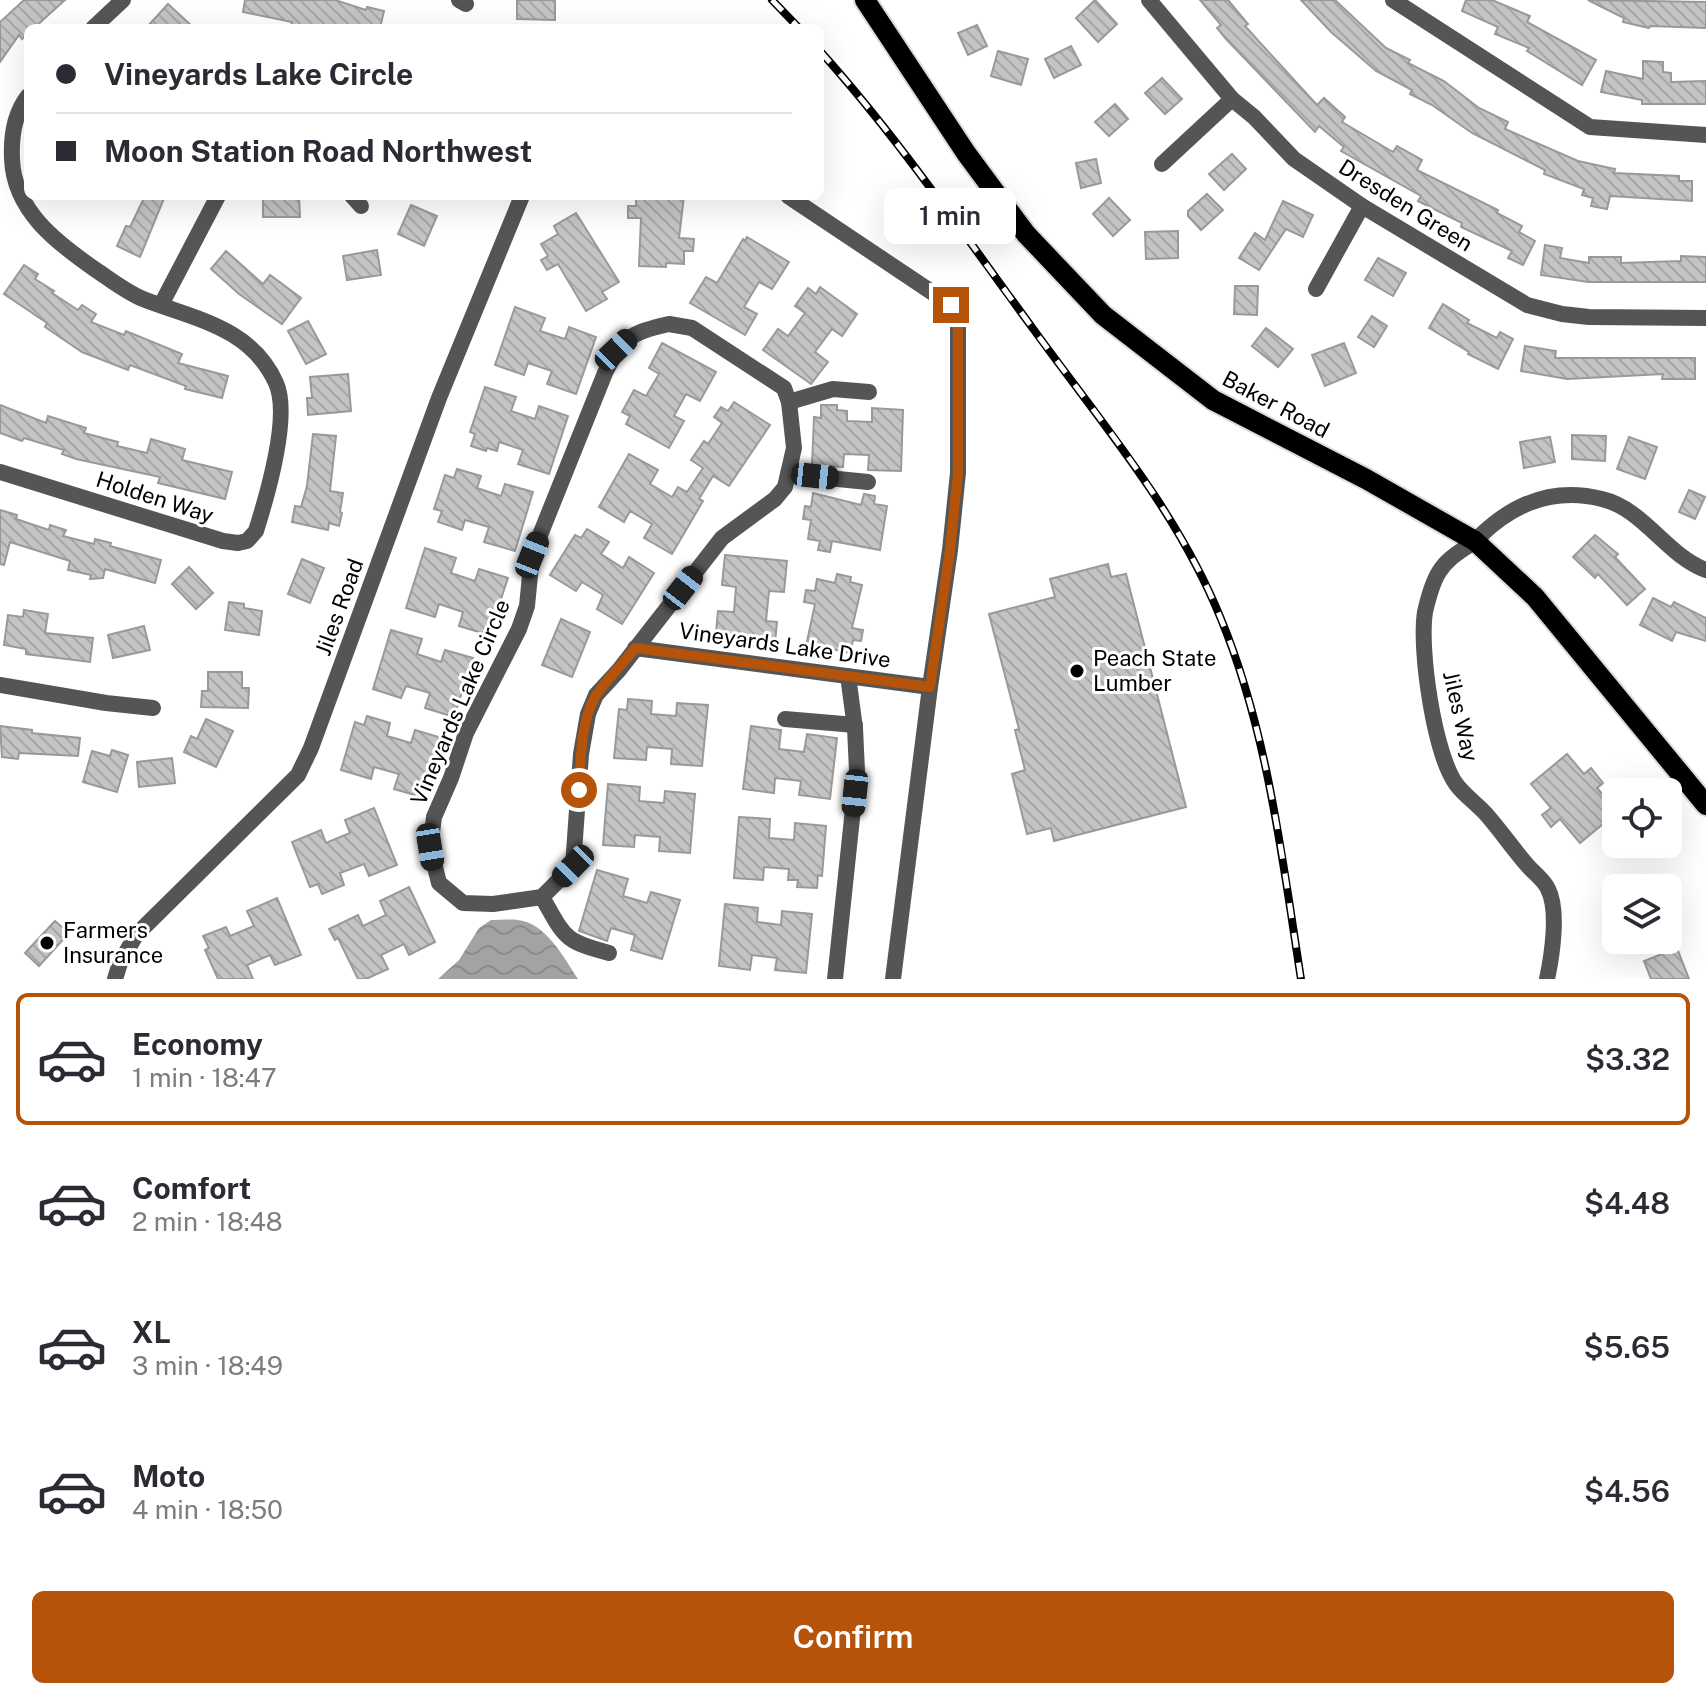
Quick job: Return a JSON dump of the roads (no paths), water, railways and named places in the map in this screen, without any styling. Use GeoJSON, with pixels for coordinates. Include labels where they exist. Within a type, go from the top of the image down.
{"type":"FeatureCollection","features":[{"type":"Feature","properties":{"kind":"main road","name":"Baker Road"},"geometry":{"type":"LineString","coordinates":[[865,0],[966,153],[1017,222],[1103,315],[1213,400],[1366,479],[1475,541],[1535,597],[1706,805]]}},
{"type":"Feature","properties":{"kind":"street"},"geometry":{"type":"LineString","coordinates":[[97,24],[123,0]]}},
{"type":"Feature","properties":{"kind":"street","name":"Dresden Green"},"geometry":{"type":"LineString","coordinates":[[1149,0],[1232,99],[1294,159],[1362,206],[1527,305],[1589,317],[1706,318]]}},
{"type":"Feature","properties":{"kind":"street"},"geometry":{"type":"LineString","coordinates":[[1393,0],[1590,127],[1706,135]]}},
{"type":"Feature","properties":{"kind":"street"},"geometry":{"type":"LineString","coordinates":[[1162,164],[1232,99]]}},
{"type":"Feature","properties":{"kind":"street"},"geometry":{"type":"LineString","coordinates":[[24,104],[18,115],[11,151],[15,186],[28,208],[45,231],[74,255],[143,299],[162,303],[216,200]]}},
{"type":"Feature","properties":{"kind":"street","name":"Jiles Road"},"geometry":{"type":"LineString","coordinates":[[115,979],[120,963],[136,936],[282,793],[305,762],[439,398],[520,200]]}},
{"type":"Feature","properties":{"kind":"street"},"geometry":{"type":"LineString","coordinates":[[794,200],[951,305],[958,324],[958,473],[893,979]]}},
{"type":"Feature","properties":{"kind":"street"},"geometry":{"type":"LineString","coordinates":[[1316,289],[1362,206]]}},
{"type":"Feature","properties":{"kind":"street","name":"Holden Way"},"geometry":{"type":"LineString","coordinates":[[0,472],[193,532],[238,543],[247,541],[256,531],[281,427],[278,387],[256,353],[229,331],[162,303]]}},
{"type":"Feature","properties":{"kind":"street","name":"Vineyards Lake Circle"},"geometry":{"type":"LineString","coordinates":[[542,897],[493,904],[463,903],[439,883],[430,847],[434,817],[466,733],[519,629],[527,606],[532,555],[616,350],[635,332],[669,324],[692,328],[784,388],[789,402]]}},
{"type":"Feature","properties":{"kind":"street"},"geometry":{"type":"LineString","coordinates":[[609,953],[587,947],[564,935],[542,897],[573,866],[581,754],[588,714],[596,695],[722,538],[775,499],[785,487],[794,448],[789,402],[833,389],[869,392]]}},
{"type":"Feature","properties":{"kind":"street"},"geometry":{"type":"LineString","coordinates":[[788,474],[868,482]]}},
{"type":"Feature","properties":{"kind":"street"},"geometry":{"type":"LineString","coordinates":[[1475,541],[1492,524],[1521,505],[1553,496],[1589,496],[1627,509],[1667,545],[1706,570]]}},
{"type":"Feature","properties":{"kind":"street","name":"Jiles Way"},"geometry":{"type":"LineString","coordinates":[[1475,541],[1449,559],[1431,590],[1423,634],[1427,674],[1442,753],[1455,783],[1485,813],[1548,888],[1553,909],[1553,929],[1547,979]]}},
{"type":"Feature","properties":{"kind":"street","name":"Vineyards Lake Drive"},"geometry":{"type":"LineString","coordinates":[[635,648],[930,687]]}},
{"type":"Feature","properties":{"kind":"street"},"geometry":{"type":"LineString","coordinates":[[835,979],[857,771],[848,676]]}},
{"type":"Feature","properties":{"kind":"street"},"geometry":{"type":"LineString","coordinates":[[0,685],[153,708]]}},
{"type":"Feature","properties":{"kind":"street"},"geometry":{"type":"LineString","coordinates":[[785,719],[855,725]]}},
{"type":"Feature","properties":{"kind":"water"},"geometry":{"type":"Polygon","coordinates":[[[491,920],[518,920],[546,934],[578,979],[438,979],[459,960],[479,928],[491,920]]]}},
{"type":"Feature","properties":{"kind":"railway"},"geometry":{"type":"LineString","coordinates":[[772,0],[795,24]]}},
{"type":"Feature","properties":{"kind":"railway"},"geometry":{"type":"LineString","coordinates":[[824,56],[904,153],[1111,434],[1160,504],[1203,579],[1221,619],[1251,706],[1272,796],[1301,979]]}},
{"type":"Feature","properties":{"kind":"place","name":"Peach State Lumber"},"geometry":{"type":"Point","coordinates":[1077,671]}},
{"type":"Feature","properties":{"kind":"place","name":"Farmers Insurance"},"geometry":{"type":"Point","coordinates":[47,943]}}]}
